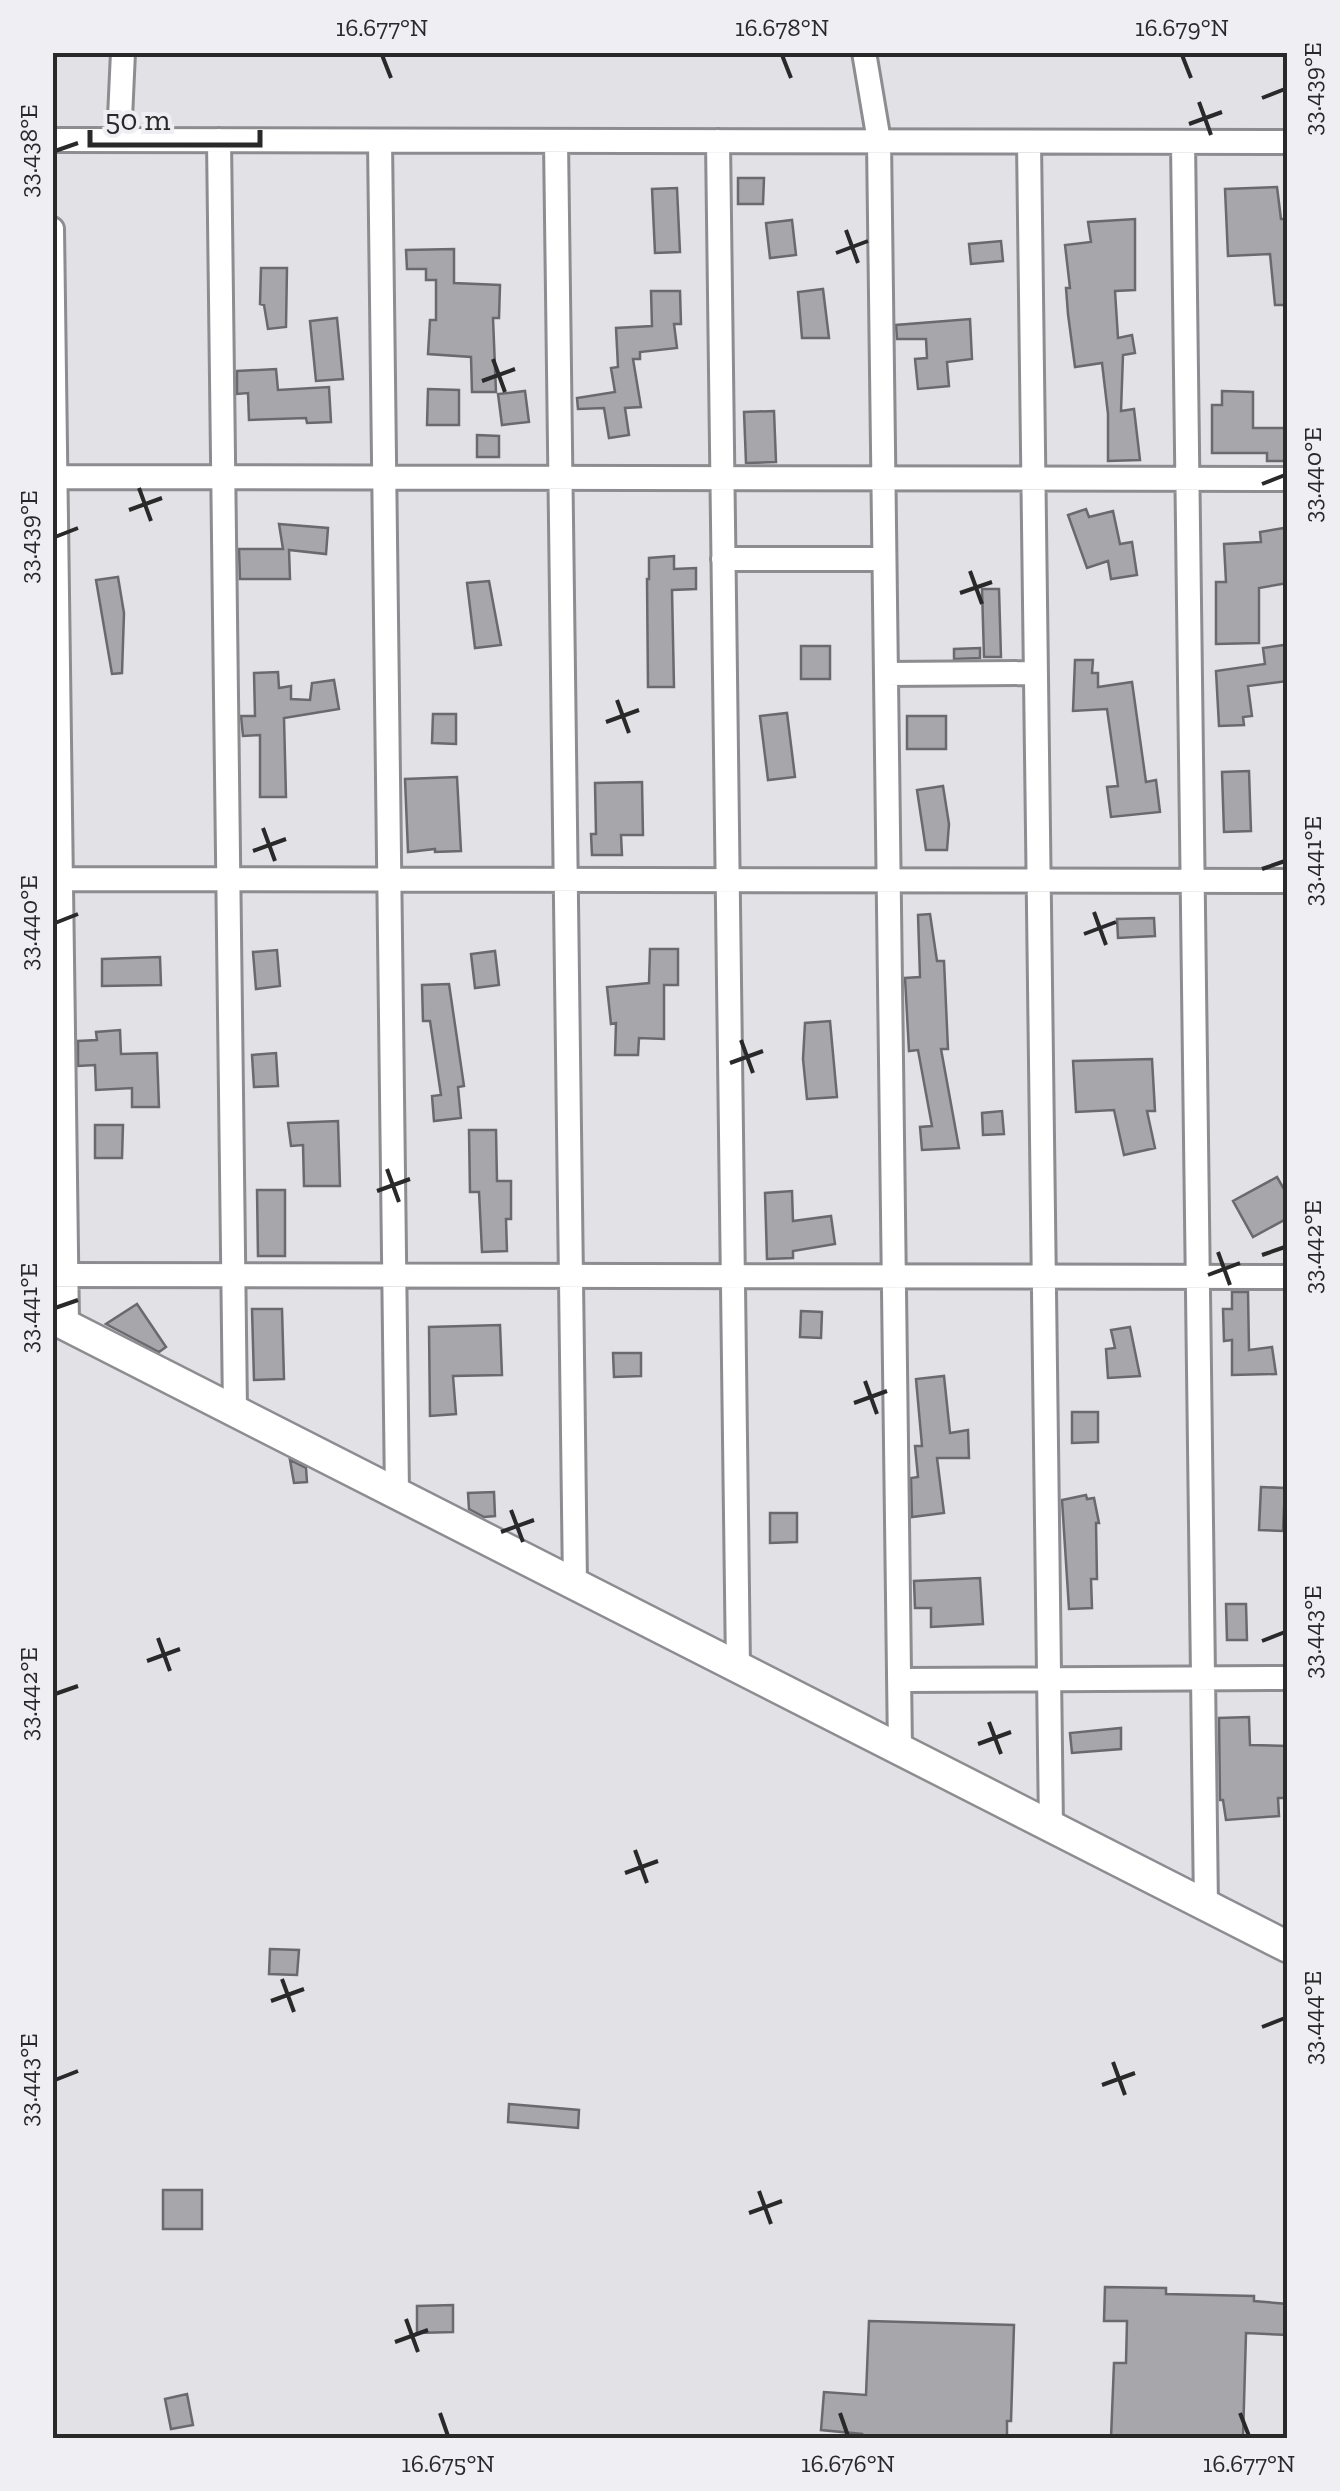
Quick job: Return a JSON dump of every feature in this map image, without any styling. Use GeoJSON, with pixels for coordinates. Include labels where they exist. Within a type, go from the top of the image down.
{"type":"FeatureCollection","features":[{"type":"Feature","properties":{"kind":"street"},"geometry":{"type":"LineString","coordinates":[[118,140],[122,52]]}},
{"type":"Feature","properties":{"kind":"street"},"geometry":{"type":"LineString","coordinates":[[864,52],[879,141],[900,1750]]}},
{"type":"Feature","properties":{"kind":"street"},"geometry":{"type":"LineString","coordinates":[[52,140],[1288,142]]}},
{"type":"Feature","properties":{"kind":"street"},"geometry":{"type":"LineString","coordinates":[[218,140],[235,1410]]}},
{"type":"Feature","properties":{"kind":"street"},"geometry":{"type":"LineString","coordinates":[[380,141],[397,1492]]}},
{"type":"Feature","properties":{"kind":"street"},"geometry":{"type":"LineString","coordinates":[[556,141],[575,1584]]}},
{"type":"Feature","properties":{"kind":"street"},"geometry":{"type":"LineString","coordinates":[[718,141],[738,1667]]}},
{"type":"Feature","properties":{"kind":"street"},"geometry":{"type":"LineString","coordinates":[[1029,142],[1051,1827]]}},
{"type":"Feature","properties":{"kind":"street"},"geometry":{"type":"LineString","coordinates":[[1183,142],[1206,1906]]}},
{"type":"Feature","properties":{"kind":"street"},"geometry":{"type":"LineString","coordinates":[[52,229],[60,1321],[1288,1948]]}},
{"type":"Feature","properties":{"kind":"street"},"geometry":{"type":"LineString","coordinates":[[54,478],[1288,479]]}},
{"type":"Feature","properties":{"kind":"street"},"geometry":{"type":"LineString","coordinates":[[723,559],[884,559]]}},
{"type":"Feature","properties":{"kind":"street"},"geometry":{"type":"LineString","coordinates":[[886,674],[1036,672]]}},
{"type":"Feature","properties":{"kind":"street"},"geometry":{"type":"LineString","coordinates":[[56,880],[1288,881]]}},
{"type":"Feature","properties":{"kind":"street"},"geometry":{"type":"LineString","coordinates":[[59,1275],[1288,1277]]}},
{"type":"Feature","properties":{"kind":"street"},"geometry":{"type":"LineString","coordinates":[[900,1680],[1288,1678]]}},
{"type":"Feature","properties":{"kind":"building"},"geometry":{"type":"Polygon","coordinates":[[[738,178],[764,178],[763,204],[738,204],[738,178]]]}},
{"type":"Feature","properties":{"kind":"building"},"geometry":{"type":"Polygon","coordinates":[[[1277,187],[1281,219],[1288,219],[1288,305],[1275,305],[1270,254],[1228,256],[1225,189],[1277,187]]]}},
{"type":"Feature","properties":{"kind":"building"},"geometry":{"type":"Polygon","coordinates":[[[677,188],[680,252],[655,253],[652,189],[677,188]]]}},
{"type":"Feature","properties":{"kind":"building"},"geometry":{"type":"Polygon","coordinates":[[[1135,219],[1135,290],[1115,291],[1118,338],[1132,335],[1135,353],[1123,355],[1121,411],[1134,409],[1140,460],[1108,461],[1102,363],[1075,367],[1065,245],[1091,242],[1088,222],[1135,219]]]}},
{"type":"Feature","properties":{"kind":"building"},"geometry":{"type":"Polygon","coordinates":[[[792,220],[796,255],[770,258],[766,223],[792,220]]]}},
{"type":"Feature","properties":{"kind":"building"},"geometry":{"type":"Polygon","coordinates":[[[1001,241],[1003,261],[971,264],[969,244],[1001,241]]]}},
{"type":"Feature","properties":{"kind":"building"},"geometry":{"type":"Polygon","coordinates":[[[454,249],[454,283],[500,285],[499,318],[493,318],[496,392],[472,392],[471,357],[428,354],[430,320],[436,320],[436,280],[426,280],[426,269],[407,269],[406,250],[454,249]]]}},
{"type":"Feature","properties":{"kind":"building"},"geometry":{"type":"Polygon","coordinates":[[[261,268],[287,268],[286,327],[268,329],[264,305],[260,304],[261,268]]]}},
{"type":"Feature","properties":{"kind":"building"},"geometry":{"type":"Polygon","coordinates":[[[823,289],[829,338],[802,338],[798,292],[823,289]]]}},
{"type":"Feature","properties":{"kind":"building"},"geometry":{"type":"Polygon","coordinates":[[[651,291],[680,291],[681,324],[674,324],[677,348],[640,352],[640,359],[633,359],[641,407],[625,408],[629,435],[609,438],[604,408],[578,409],[577,398],[615,392],[611,368],[618,367],[616,328],[652,326],[651,291]]]}},
{"type":"Feature","properties":{"kind":"building"},"geometry":{"type":"Polygon","coordinates":[[[337,318],[343,379],[316,381],[310,321],[337,318]]]}},
{"type":"Feature","properties":{"kind":"building"},"geometry":{"type":"Polygon","coordinates":[[[970,319],[972,359],[947,362],[949,386],[918,389],[915,359],[927,358],[926,339],[897,339],[896,325],[970,319]]]}},
{"type":"Feature","properties":{"kind":"building"},"geometry":{"type":"Polygon","coordinates":[[[276,369],[278,390],[329,387],[331,422],[307,423],[306,418],[249,420],[248,393],[237,394],[237,371],[276,369]]]}},
{"type":"Feature","properties":{"kind":"building"},"geometry":{"type":"Polygon","coordinates":[[[428,389],[459,390],[459,425],[427,425],[428,389]]]}},
{"type":"Feature","properties":{"kind":"building"},"geometry":{"type":"Polygon","coordinates":[[[525,391],[529,422],[502,425],[498,394],[525,391]]]}},
{"type":"Feature","properties":{"kind":"building"},"geometry":{"type":"Polygon","coordinates":[[[1222,391],[1253,392],[1253,428],[1285,428],[1286,461],[1267,461],[1267,453],[1212,453],[1212,405],[1222,405],[1222,391]]]}},
{"type":"Feature","properties":{"kind":"building"},"geometry":{"type":"Polygon","coordinates":[[[774,411],[776,462],[746,463],[744,412],[774,411]]]}},
{"type":"Feature","properties":{"kind":"building"},"geometry":{"type":"Polygon","coordinates":[[[477,435],[499,436],[499,457],[477,457],[477,435]]]}},
{"type":"Feature","properties":{"kind":"building"},"geometry":{"type":"Polygon","coordinates":[[[1086,509],[1089,517],[1113,511],[1120,544],[1132,542],[1137,575],[1111,579],[1108,561],[1087,568],[1068,515],[1086,509]]]}},
{"type":"Feature","properties":{"kind":"building"},"geometry":{"type":"Polygon","coordinates":[[[279,524],[328,528],[326,554],[289,550],[290,579],[240,579],[239,549],[283,549],[279,524]]]}},
{"type":"Feature","properties":{"kind":"building"},"geometry":{"type":"Polygon","coordinates":[[[1284,528],[1288,583],[1259,588],[1259,643],[1216,644],[1216,582],[1226,582],[1224,544],[1261,542],[1260,532],[1284,528]]]}},
{"type":"Feature","properties":{"kind":"building"},"geometry":{"type":"Polygon","coordinates":[[[674,556],[674,569],[696,568],[696,589],[672,590],[674,687],[648,687],[649,558],[674,556]]]}},
{"type":"Feature","properties":{"kind":"building"},"geometry":{"type":"Polygon","coordinates":[[[118,577],[124,613],[122,673],[112,674],[96,580],[118,577]]]}},
{"type":"Feature","properties":{"kind":"building"},"geometry":{"type":"Polygon","coordinates":[[[489,581],[501,645],[475,648],[467,583],[489,581]]]}},
{"type":"Feature","properties":{"kind":"building"},"geometry":{"type":"Polygon","coordinates":[[[982,589],[999,589],[1001,657],[984,657],[982,589]]]}},
{"type":"Feature","properties":{"kind":"building"},"geometry":{"type":"Polygon","coordinates":[[[1284,645],[1288,681],[1248,686],[1252,716],[1243,717],[1244,725],[1219,726],[1216,671],[1265,664],[1263,648],[1284,645]]]}},
{"type":"Feature","properties":{"kind":"building"},"geometry":{"type":"Polygon","coordinates":[[[801,646],[830,646],[830,679],[801,679],[801,646]]]}},
{"type":"Feature","properties":{"kind":"building"},"geometry":{"type":"Polygon","coordinates":[[[980,648],[980,658],[954,659],[954,649],[980,648]]]}},
{"type":"Feature","properties":{"kind":"building"},"geometry":{"type":"Polygon","coordinates":[[[1075,660],[1093,660],[1092,673],[1098,673],[1098,687],[1132,682],[1146,782],[1156,780],[1160,812],[1111,817],[1107,787],[1118,786],[1107,709],[1073,711],[1075,660]]]}},
{"type":"Feature","properties":{"kind":"building"},"geometry":{"type":"Polygon","coordinates":[[[278,672],[279,688],[291,686],[291,699],[310,700],[312,683],[334,680],[339,709],[284,718],[286,797],[260,797],[260,735],[243,736],[241,716],[255,716],[254,673],[278,672]]]}},
{"type":"Feature","properties":{"kind":"building"},"geometry":{"type":"Polygon","coordinates":[[[787,713],[795,777],[768,780],[760,716],[787,713]]]}},
{"type":"Feature","properties":{"kind":"building"},"geometry":{"type":"Polygon","coordinates":[[[433,714],[456,714],[456,744],[432,743],[433,714]]]}},
{"type":"Feature","properties":{"kind":"building"},"geometry":{"type":"Polygon","coordinates":[[[907,716],[946,716],[946,749],[907,749],[907,716]]]}},
{"type":"Feature","properties":{"kind":"building"},"geometry":{"type":"Polygon","coordinates":[[[1249,771],[1251,831],[1224,832],[1222,772],[1249,771]]]}},
{"type":"Feature","properties":{"kind":"building"},"geometry":{"type":"Polygon","coordinates":[[[457,777],[461,851],[408,852],[405,779],[457,777]]]}},
{"type":"Feature","properties":{"kind":"building"},"geometry":{"type":"Polygon","coordinates":[[[642,782],[643,835],[621,835],[622,855],[592,855],[591,834],[596,834],[595,783],[642,782]]]}},
{"type":"Feature","properties":{"kind":"building"},"geometry":{"type":"Polygon","coordinates":[[[943,786],[949,824],[947,850],[926,850],[917,790],[943,786]]]}},
{"type":"Feature","properties":{"kind":"building"},"geometry":{"type":"Polygon","coordinates":[[[930,914],[937,961],[944,961],[948,1049],[941,1049],[959,1148],[922,1150],[920,1127],[932,1126],[918,1050],[909,1051],[905,978],[920,977],[918,915],[930,914]]]}},
{"type":"Feature","properties":{"kind":"building"},"geometry":{"type":"Polygon","coordinates":[[[1154,918],[1155,936],[1118,938],[1117,919],[1154,918]]]}},
{"type":"Feature","properties":{"kind":"building"},"geometry":{"type":"Polygon","coordinates":[[[650,949],[678,949],[678,985],[664,985],[664,1039],[639,1038],[638,1055],[615,1055],[616,1023],[611,1024],[607,987],[649,983],[650,949]]]}},
{"type":"Feature","properties":{"kind":"building"},"geometry":{"type":"Polygon","coordinates":[[[277,950],[280,986],[256,989],[253,952],[277,950]]]}},
{"type":"Feature","properties":{"kind":"building"},"geometry":{"type":"Polygon","coordinates":[[[495,951],[499,985],[475,988],[471,954],[495,951]]]}},
{"type":"Feature","properties":{"kind":"building"},"geometry":{"type":"Polygon","coordinates":[[[160,957],[161,985],[102,986],[102,959],[160,957]]]}},
{"type":"Feature","properties":{"kind":"building"},"geometry":{"type":"Polygon","coordinates":[[[449,984],[464,1086],[458,1087],[461,1118],[434,1121],[432,1096],[441,1095],[430,1021],[423,1021],[422,985],[449,984]]]}},
{"type":"Feature","properties":{"kind":"building"},"geometry":{"type":"Polygon","coordinates":[[[830,1021],[837,1097],[807,1099],[805,1023],[830,1021]]]}},
{"type":"Feature","properties":{"kind":"building"},"geometry":{"type":"Polygon","coordinates":[[[120,1030],[121,1054],[157,1053],[159,1107],[132,1107],[132,1088],[96,1090],[95,1065],[78,1066],[78,1041],[97,1040],[96,1032],[120,1030]]]}},
{"type":"Feature","properties":{"kind":"building"},"geometry":{"type":"Polygon","coordinates":[[[276,1053],[278,1086],[254,1087],[252,1055],[276,1053]]]}},
{"type":"Feature","properties":{"kind":"building"},"geometry":{"type":"Polygon","coordinates":[[[1152,1059],[1155,1111],[1147,1111],[1155,1148],[1124,1155],[1114,1110],[1076,1112],[1073,1061],[1152,1059]]]}},
{"type":"Feature","properties":{"kind":"building"},"geometry":{"type":"Polygon","coordinates":[[[1002,1111],[1004,1134],[983,1135],[982,1113],[1002,1111]]]}},
{"type":"Feature","properties":{"kind":"building"},"geometry":{"type":"Polygon","coordinates":[[[338,1121],[340,1186],[304,1186],[303,1145],[291,1146],[288,1123],[338,1121]]]}},
{"type":"Feature","properties":{"kind":"building"},"geometry":{"type":"Polygon","coordinates":[[[95,1125],[123,1125],[122,1158],[95,1158],[95,1125]]]}},
{"type":"Feature","properties":{"kind":"building"},"geometry":{"type":"Polygon","coordinates":[[[469,1130],[496,1130],[497,1181],[511,1181],[507,1251],[482,1252],[479,1192],[470,1192],[469,1130]]]}},
{"type":"Feature","properties":{"kind":"building"},"geometry":{"type":"Polygon","coordinates":[[[1277,1177],[1288,1196],[1288,1218],[1253,1237],[1233,1201],[1277,1177]]]}},
{"type":"Feature","properties":{"kind":"building"},"geometry":{"type":"Polygon","coordinates":[[[257,1190],[285,1190],[285,1256],[258,1256],[257,1190]]]}},
{"type":"Feature","properties":{"kind":"building"},"geometry":{"type":"Polygon","coordinates":[[[792,1191],[793,1221],[831,1216],[835,1244],[793,1251],[793,1258],[767,1259],[765,1193],[792,1191]]]}},
{"type":"Feature","properties":{"kind":"building"},"geometry":{"type":"Polygon","coordinates":[[[1232,1292],[1248,1292],[1249,1350],[1272,1347],[1276,1374],[1232,1375],[1232,1340],[1224,1341],[1223,1309],[1232,1309],[1232,1292]]]}},
{"type":"Feature","properties":{"kind":"building"},"geometry":{"type":"Polygon","coordinates":[[[137,1304],[166,1347],[159,1352],[106,1324],[137,1304]]]}},
{"type":"Feature","properties":{"kind":"building"},"geometry":{"type":"Polygon","coordinates":[[[252,1309],[282,1309],[284,1379],[254,1380],[252,1309]]]}},
{"type":"Feature","properties":{"kind":"building"},"geometry":{"type":"Polygon","coordinates":[[[801,1311],[822,1312],[821,1338],[800,1337],[801,1311]]]}},
{"type":"Feature","properties":{"kind":"building"},"geometry":{"type":"Polygon","coordinates":[[[500,1325],[502,1375],[453,1376],[456,1414],[430,1416],[429,1327],[500,1325]]]}},
{"type":"Feature","properties":{"kind":"building"},"geometry":{"type":"Polygon","coordinates":[[[1130,1327],[1140,1376],[1108,1378],[1106,1349],[1115,1348],[1111,1330],[1130,1327]]]}},
{"type":"Feature","properties":{"kind":"building"},"geometry":{"type":"Polygon","coordinates":[[[613,1353],[641,1353],[641,1376],[614,1377],[613,1353]]]}},
{"type":"Feature","properties":{"kind":"building"},"geometry":{"type":"Polygon","coordinates":[[[944,1376],[950,1433],[968,1430],[969,1458],[937,1458],[944,1513],[912,1517],[911,1478],[918,1477],[915,1446],[922,1446],[916,1379],[944,1376]]]}},
{"type":"Feature","properties":{"kind":"building"},"geometry":{"type":"Polygon","coordinates":[[[1072,1412],[1098,1412],[1098,1442],[1072,1443],[1072,1412]]]}},
{"type":"Feature","properties":{"kind":"building"},"geometry":{"type":"Polygon","coordinates":[[[290,1460],[306,1468],[307,1482],[294,1483],[290,1460]]]}},
{"type":"Feature","properties":{"kind":"building"},"geometry":{"type":"Polygon","coordinates":[[[1261,1487],[1285,1488],[1283,1531],[1259,1530],[1261,1487]]]}},
{"type":"Feature","properties":{"kind":"building"},"geometry":{"type":"Polygon","coordinates":[[[494,1492],[495,1516],[484,1517],[469,1509],[468,1493],[494,1492]]]}},
{"type":"Feature","properties":{"kind":"building"},"geometry":{"type":"Polygon","coordinates":[[[1086,1495],[1087,1499],[1094,1498],[1099,1523],[1097,1579],[1091,1579],[1092,1608],[1069,1609],[1062,1500],[1086,1495]]]}},
{"type":"Feature","properties":{"kind":"building"},"geometry":{"type":"Polygon","coordinates":[[[770,1513],[797,1513],[797,1542],[770,1543],[770,1513]]]}},
{"type":"Feature","properties":{"kind":"building"},"geometry":{"type":"Polygon","coordinates":[[[980,1578],[983,1624],[931,1627],[931,1608],[915,1608],[914,1581],[980,1578]]]}},
{"type":"Feature","properties":{"kind":"building"},"geometry":{"type":"Polygon","coordinates":[[[1226,1604],[1246,1604],[1247,1640],[1227,1640],[1226,1604]]]}},
{"type":"Feature","properties":{"kind":"building"},"geometry":{"type":"Polygon","coordinates":[[[1249,1717],[1250,1745],[1288,1746],[1288,1798],[1278,1798],[1279,1816],[1226,1820],[1220,1800],[1219,1718],[1249,1717]]]}},
{"type":"Feature","properties":{"kind":"building"},"geometry":{"type":"Polygon","coordinates":[[[1121,1728],[1121,1749],[1072,1753],[1070,1733],[1121,1728]]]}},
{"type":"Feature","properties":{"kind":"building"},"geometry":{"type":"Polygon","coordinates":[[[270,1949],[299,1950],[297,1975],[269,1974],[270,1949]]]}},
{"type":"Feature","properties":{"kind":"building"},"geometry":{"type":"Polygon","coordinates":[[[509,2104],[579,2110],[578,2128],[508,2122],[509,2104]]]}},
{"type":"Feature","properties":{"kind":"building"},"geometry":{"type":"Polygon","coordinates":[[[163,2190],[202,2190],[202,2229],[163,2229],[163,2190]]]}},
{"type":"Feature","properties":{"kind":"building"},"geometry":{"type":"Polygon","coordinates":[[[1105,2287],[1166,2288],[1166,2294],[1254,2296],[1254,2301],[1288,2304],[1288,2335],[1246,2333],[1243,2438],[1111,2438],[1114,2363],[1126,2363],[1127,2321],[1104,2321],[1105,2287]]]}},
{"type":"Feature","properties":{"kind":"building"},"geometry":{"type":"Polygon","coordinates":[[[453,2305],[453,2332],[417,2333],[417,2306],[453,2305]]]}},
{"type":"Feature","properties":{"kind":"building"},"geometry":{"type":"Polygon","coordinates":[[[869,2321],[1014,2325],[1007,2438],[862,2438],[862,2434],[821,2430],[824,2392],[866,2395],[869,2321]]]}},
{"type":"Feature","properties":{"kind":"building"},"geometry":{"type":"Polygon","coordinates":[[[187,2394],[193,2425],[171,2429],[165,2399],[187,2394]]]}}]}
